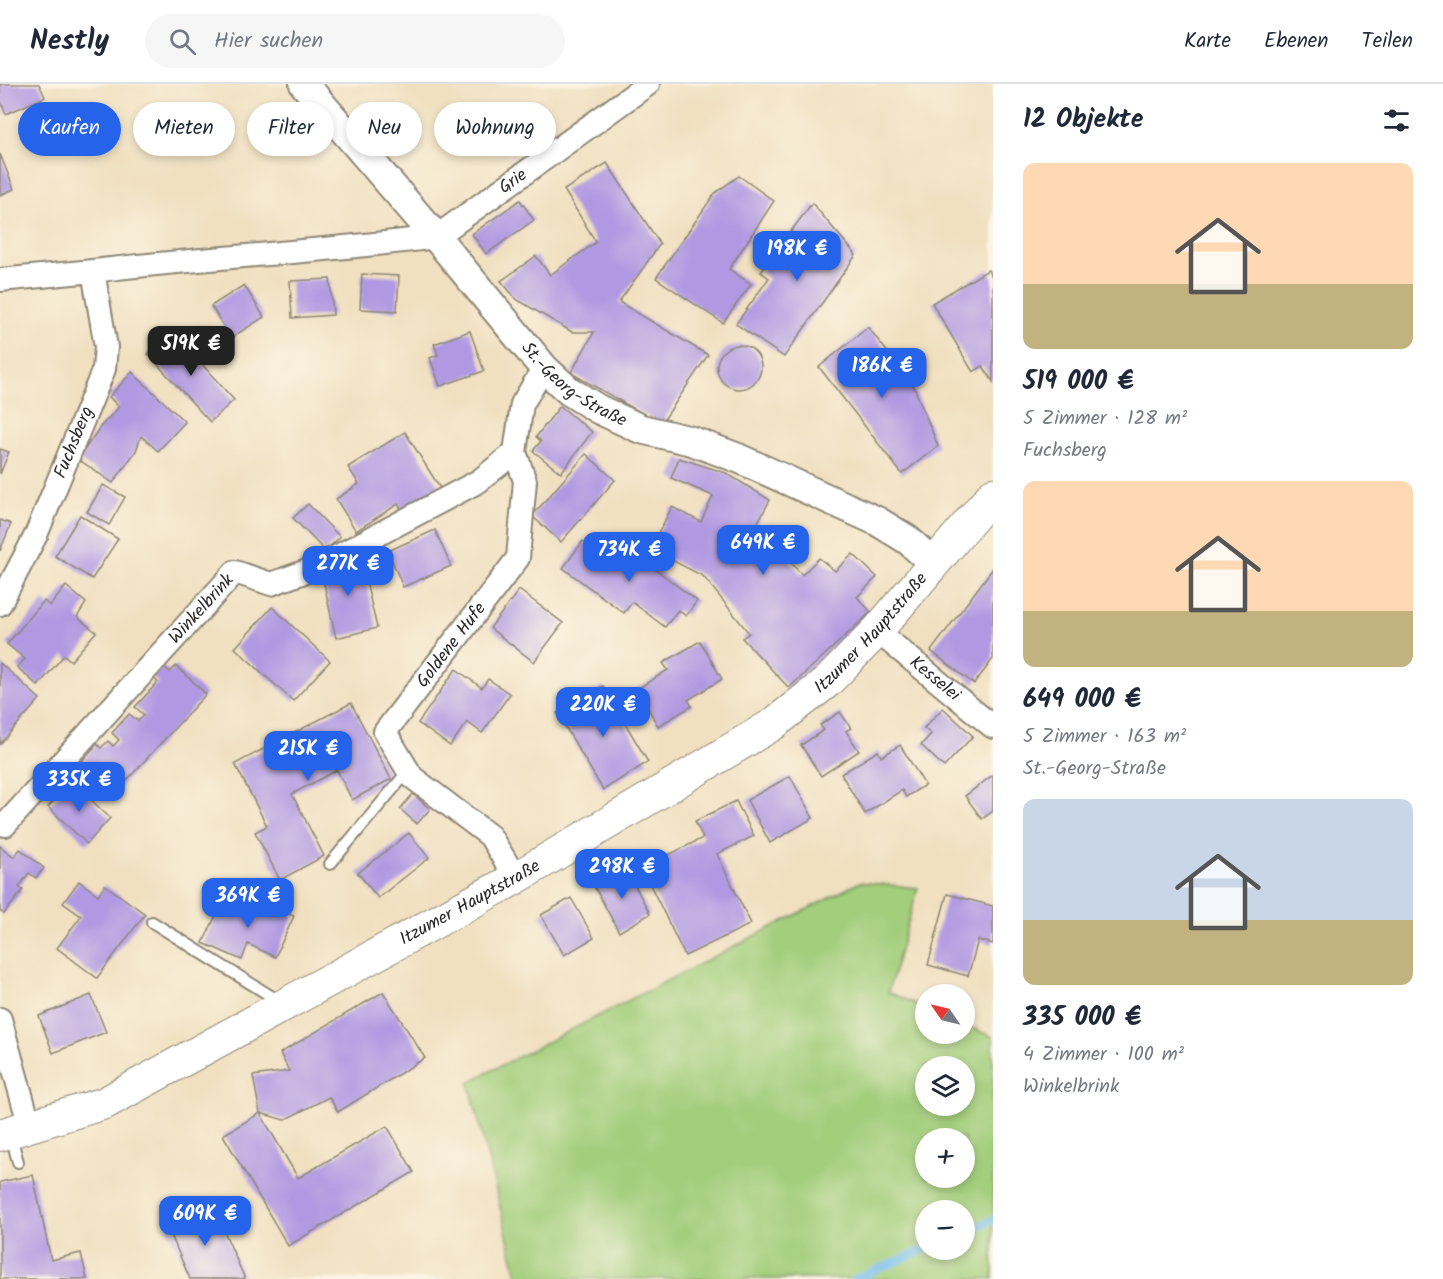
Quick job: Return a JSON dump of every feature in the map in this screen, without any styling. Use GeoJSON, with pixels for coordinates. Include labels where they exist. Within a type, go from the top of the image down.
{"type":"FeatureCollection","features":[{"type":"Feature","properties":{"kind":"main road","name":"Itzumer Hauptstraße"},"geometry":{"type":"LineString","coordinates":[[13,1132],[105,1103],[516,878],[772,725],[827,682],[877,631],[993,494]]}},
{"type":"Feature","properties":{"kind":"street","name":"St.-Georg-Straße"},"geometry":{"type":"LineString","coordinates":[[304,84],[436,237],[544,368],[569,391],[598,409],[642,429],[693,441],[738,458],[877,521],[908,540],[934,564]]}},
{"type":"Feature","properties":{"kind":"street","name":"Grie"},"geometry":{"type":"LineString","coordinates":[[436,237],[648,84]]}},
{"type":"Feature","properties":{"kind":"street"},"geometry":{"type":"LineString","coordinates":[[0,280],[436,237]]}},
{"type":"Feature","properties":{"kind":"street","name":"Fuchsberg"},"geometry":{"type":"LineString","coordinates":[[0,604],[36,535],[104,369],[106,347],[93,271]]}},
{"type":"Feature","properties":{"kind":"street","name":"Goldene Hufe"},"geometry":{"type":"LineString","coordinates":[[516,878],[490,836],[412,777],[385,732],[518,558],[525,481],[515,452],[522,404],[544,368]]}},
{"type":"Feature","properties":{"kind":"street","name":"Winkelbrink"},"geometry":{"type":"LineString","coordinates":[[5,825],[236,572],[271,584],[315,568],[479,482],[515,452]]}},
{"type":"Feature","properties":{"kind":"street","name":"Kesselei"},"geometry":{"type":"LineString","coordinates":[[877,631],[993,727]]}},
{"type":"Feature","properties":{"kind":"street"},"geometry":{"type":"LineString","coordinates":[[0,1019],[13,1132]]}},
{"type":"Feature","properties":{"kind":"lane"},"geometry":{"type":"LineString","coordinates":[[330,864],[409,770]]}},
{"type":"Feature","properties":{"kind":"lane"},"geometry":{"type":"LineString","coordinates":[[152,922],[286,1005]]}},
{"type":"Feature","properties":{"kind":"lane"},"geometry":{"type":"LineString","coordinates":[[13,1132],[18,1162]]}},
{"type":"Feature","properties":{"kind":"green space"},"geometry":{"type":"Polygon","coordinates":[[[860,882],[918,888],[888,992],[915,1004],[915,1044],[975,1044],[975,1029],[993,1037],[993,1279],[518,1279],[469,1082],[860,882]]]}},
{"type":"Feature","properties":{"kind":"building"},"geometry":{"type":"Polygon","coordinates":[[[0,84],[39,84],[45,97],[34,102],[18,102],[18,109],[6,114],[0,100],[0,84]]]}},
{"type":"Feature","properties":{"kind":"building"},"geometry":{"type":"Polygon","coordinates":[[[0,154],[14,189],[0,195],[0,154]]]}},
{"type":"Feature","properties":{"kind":"building"},"geometry":{"type":"Polygon","coordinates":[[[607,163],[660,244],[619,302],[708,355],[661,424],[571,373],[594,332],[572,332],[516,299],[501,281],[536,256],[550,275],[596,242],[564,190],[607,163]]]}},
{"type":"Feature","properties":{"kind":"building"},"geometry":{"type":"Polygon","coordinates":[[[739,176],[774,201],[729,269],[751,284],[723,323],[656,278],[715,193],[739,176]]]}},
{"type":"Feature","properties":{"kind":"building"},"geometry":{"type":"Polygon","coordinates":[[[520,200],[534,220],[486,254],[472,234],[520,200]]]}},
{"type":"Feature","properties":{"kind":"building"},"geometry":{"type":"Polygon","coordinates":[[[812,203],[856,255],[784,357],[736,324],[769,278],[761,272],[812,203]]]}},
{"type":"Feature","properties":{"kind":"building"},"geometry":{"type":"Polygon","coordinates":[[[988,270],[993,278],[993,382],[983,366],[973,372],[932,303],[988,270]]]}},
{"type":"Feature","properties":{"kind":"building"},"geometry":{"type":"Polygon","coordinates":[[[362,274],[399,276],[397,311],[360,309],[362,274]]]}},
{"type":"Feature","properties":{"kind":"building"},"geometry":{"type":"Polygon","coordinates":[[[330,279],[333,315],[292,318],[290,281],[330,279]]]}},
{"type":"Feature","properties":{"kind":"building"},"geometry":{"type":"Polygon","coordinates":[[[244,285],[264,317],[231,338],[211,306],[244,285]]]}},
{"type":"Feature","properties":{"kind":"building"},"geometry":{"type":"Polygon","coordinates":[[[868,327],[913,385],[938,446],[902,474],[819,367],[868,327]]]}},
{"type":"Feature","properties":{"kind":"building"},"geometry":{"type":"Polygon","coordinates":[[[172,331],[234,400],[210,422],[148,354],[172,331]]]}},
{"type":"Feature","properties":{"kind":"building"},"geometry":{"type":"Polygon","coordinates":[[[470,331],[484,371],[440,386],[430,358],[438,355],[434,344],[470,331]]]}},
{"type":"Feature","properties":{"kind":"building"},"geometry":{"type":"Polygon","coordinates":[[[739,345],[755,351],[761,367],[755,383],[739,389],[723,383],[717,367],[723,351],[739,345]]]}},
{"type":"Feature","properties":{"kind":"building"},"geometry":{"type":"Polygon","coordinates":[[[132,372],[185,422],[158,451],[141,436],[136,451],[113,483],[78,459],[100,427],[119,407],[109,397],[132,372]]]}},
{"type":"Feature","properties":{"kind":"building"},"geometry":{"type":"Polygon","coordinates":[[[560,406],[592,432],[561,473],[533,451],[541,441],[536,437],[560,406]]]}},
{"type":"Feature","properties":{"kind":"building"},"geometry":{"type":"Polygon","coordinates":[[[405,432],[440,488],[403,511],[398,504],[356,531],[336,499],[359,484],[348,467],[405,432]]]}},
{"type":"Feature","properties":{"kind":"building"},"geometry":{"type":"Polygon","coordinates":[[[0,449],[9,452],[0,474],[0,449]]]}},
{"type":"Feature","properties":{"kind":"building"},"geometry":{"type":"Polygon","coordinates":[[[586,454],[615,480],[561,542],[532,516],[586,454]]]}},
{"type":"Feature","properties":{"kind":"building"},"geometry":{"type":"Polygon","coordinates":[[[679,458],[726,473],[770,500],[747,542],[767,558],[778,548],[802,575],[819,558],[835,571],[853,554],[877,577],[857,597],[871,612],[789,688],[742,638],[749,633],[703,576],[650,549],[672,507],[701,522],[713,496],[671,478],[679,458]]]}},
{"type":"Feature","properties":{"kind":"building"},"geometry":{"type":"Polygon","coordinates":[[[103,485],[125,497],[109,525],[87,512],[103,485]]]}},
{"type":"Feature","properties":{"kind":"building"},"geometry":{"type":"Polygon","coordinates":[[[308,504],[340,537],[325,551],[293,518],[308,504]]]}},
{"type":"Feature","properties":{"kind":"building"},"geometry":{"type":"Polygon","coordinates":[[[80,515],[118,539],[92,579],[55,556],[80,515]]]}},
{"type":"Feature","properties":{"kind":"building"},"geometry":{"type":"Polygon","coordinates":[[[0,520],[11,524],[0,551],[0,520]]]}},
{"type":"Feature","properties":{"kind":"building"},"geometry":{"type":"Polygon","coordinates":[[[435,530],[451,566],[403,587],[388,551],[435,530]]]}},
{"type":"Feature","properties":{"kind":"building"},"geometry":{"type":"Polygon","coordinates":[[[583,541],[600,553],[608,541],[622,552],[618,557],[630,566],[638,556],[697,601],[686,616],[678,610],[665,627],[632,602],[624,613],[563,568],[583,541]]]}},
{"type":"Feature","properties":{"kind":"building"},"geometry":{"type":"Polygon","coordinates":[[[360,556],[377,628],[336,638],[320,566],[360,556]]]}},
{"type":"Feature","properties":{"kind":"building"},"geometry":{"type":"Polygon","coordinates":[[[993,568],[993,659],[974,684],[931,651],[993,568]]]}},
{"type":"Feature","properties":{"kind":"building"},"geometry":{"type":"Polygon","coordinates":[[[66,586],[86,603],[77,617],[96,632],[71,661],[64,655],[38,686],[17,667],[25,659],[7,644],[44,601],[50,606],[66,586]]]}},
{"type":"Feature","properties":{"kind":"building"},"geometry":{"type":"Polygon","coordinates":[[[519,590],[563,623],[534,662],[490,628],[519,590]]]}},
{"type":"Feature","properties":{"kind":"building"},"geometry":{"type":"Polygon","coordinates":[[[272,607],[330,661],[293,701],[235,648],[272,607]]]}},
{"type":"Feature","properties":{"kind":"building"},"geometry":{"type":"Polygon","coordinates":[[[700,641],[722,679],[688,700],[692,706],[658,726],[637,689],[668,670],[663,663],[700,641]]]}},
{"type":"Feature","properties":{"kind":"building"},"geometry":{"type":"Polygon","coordinates":[[[0,663],[40,699],[0,744],[0,663]]]}},
{"type":"Feature","properties":{"kind":"building"},"geometry":{"type":"Polygon","coordinates":[[[162,665],[170,672],[176,666],[206,694],[116,792],[82,761],[97,744],[101,748],[108,741],[113,746],[119,740],[112,733],[129,714],[138,721],[144,715],[135,707],[158,682],[152,677],[162,665]]]}},
{"type":"Feature","properties":{"kind":"building"},"geometry":{"type":"Polygon","coordinates":[[[456,669],[482,688],[488,679],[510,694],[482,733],[467,722],[450,746],[418,723],[456,669]]]}},
{"type":"Feature","properties":{"kind":"building"},"geometry":{"type":"Polygon","coordinates":[[[603,686],[648,762],[603,790],[557,713],[603,686]]]}},
{"type":"Feature","properties":{"kind":"building"},"geometry":{"type":"Polygon","coordinates":[[[351,703],[391,779],[352,800],[337,770],[292,794],[324,856],[280,880],[255,832],[267,826],[235,764],[351,703]]]}},
{"type":"Feature","properties":{"kind":"building"},"geometry":{"type":"Polygon","coordinates":[[[943,708],[973,736],[944,767],[921,745],[931,734],[924,728],[943,708]]]}},
{"type":"Feature","properties":{"kind":"building"},"geometry":{"type":"Polygon","coordinates":[[[840,712],[851,728],[846,731],[859,751],[821,776],[801,745],[824,730],[820,725],[840,712]]]}},
{"type":"Feature","properties":{"kind":"building"},"geometry":{"type":"Polygon","coordinates":[[[900,745],[925,785],[906,797],[902,790],[865,814],[841,774],[878,751],[881,757],[900,745]]]}},
{"type":"Feature","properties":{"kind":"building"},"geometry":{"type":"Polygon","coordinates":[[[993,775],[993,811],[982,819],[965,796],[993,775]]]}},
{"type":"Feature","properties":{"kind":"building"},"geometry":{"type":"Polygon","coordinates":[[[790,776],[813,818],[770,843],[747,800],[790,776]]]}},
{"type":"Feature","properties":{"kind":"building"},"geometry":{"type":"Polygon","coordinates":[[[72,782],[110,818],[87,844],[48,807],[72,782]]]}},
{"type":"Feature","properties":{"kind":"building"},"geometry":{"type":"Polygon","coordinates":[[[413,794],[430,809],[417,824],[400,809],[413,794]]]}},
{"type":"Feature","properties":{"kind":"building"},"geometry":{"type":"Polygon","coordinates":[[[736,801],[754,836],[717,854],[751,924],[685,956],[642,868],[703,838],[695,821],[736,801]]]}},
{"type":"Feature","properties":{"kind":"building"},"geometry":{"type":"Polygon","coordinates":[[[409,833],[429,858],[378,898],[358,873],[409,833]]]}},
{"type":"Feature","properties":{"kind":"building"},"geometry":{"type":"Polygon","coordinates":[[[0,846],[14,857],[20,849],[44,868],[36,878],[29,873],[19,887],[23,890],[4,914],[0,911],[0,846]]]}},
{"type":"Feature","properties":{"kind":"building"},"geometry":{"type":"Polygon","coordinates":[[[626,869],[650,914],[619,932],[594,886],[626,869]]]}},
{"type":"Feature","properties":{"kind":"building"},"geometry":{"type":"Polygon","coordinates":[[[79,881],[98,895],[105,885],[145,914],[97,978],[57,948],[81,916],[63,903],[79,881]]]}},
{"type":"Feature","properties":{"kind":"building"},"geometry":{"type":"Polygon","coordinates":[[[947,894],[993,906],[993,944],[978,940],[968,976],[928,965],[947,894]]]}},
{"type":"Feature","properties":{"kind":"building"},"geometry":{"type":"Polygon","coordinates":[[[224,898],[256,912],[261,901],[294,916],[275,957],[248,944],[242,960],[203,943],[224,898]]]}},
{"type":"Feature","properties":{"kind":"building"},"geometry":{"type":"Polygon","coordinates":[[[571,898],[594,938],[564,955],[541,915],[571,898]]]}},
{"type":"Feature","properties":{"kind":"building"},"geometry":{"type":"Polygon","coordinates":[[[383,992],[425,1058],[338,1112],[329,1097],[284,1120],[260,1113],[253,1076],[289,1071],[280,1053],[383,992]]]}},
{"type":"Feature","properties":{"kind":"building"},"geometry":{"type":"Polygon","coordinates":[[[91,995],[106,1032],[53,1053],[39,1016],[91,995]]]}},
{"type":"Feature","properties":{"kind":"building"},"geometry":{"type":"Polygon","coordinates":[[[260,1113],[298,1178],[387,1126],[414,1172],[288,1246],[223,1135],[260,1113]]]}},
{"type":"Feature","properties":{"kind":"building"},"geometry":{"type":"Polygon","coordinates":[[[33,1175],[51,1260],[81,1253],[87,1279],[0,1279],[0,1182],[33,1175]]]}},
{"type":"Feature","properties":{"kind":"building"},"geometry":{"type":"Polygon","coordinates":[[[213,1206],[245,1279],[190,1279],[167,1226],[213,1206]]]}},
{"type":"Feature","properties":{"kind":"waterway"},"geometry":{"type":"LineString","coordinates":[[975,1227],[993,1220]]}},
{"type":"Feature","properties":{"kind":"waterway"},"geometry":{"type":"LineString","coordinates":[[855,1279],[915,1254]]}}]}
